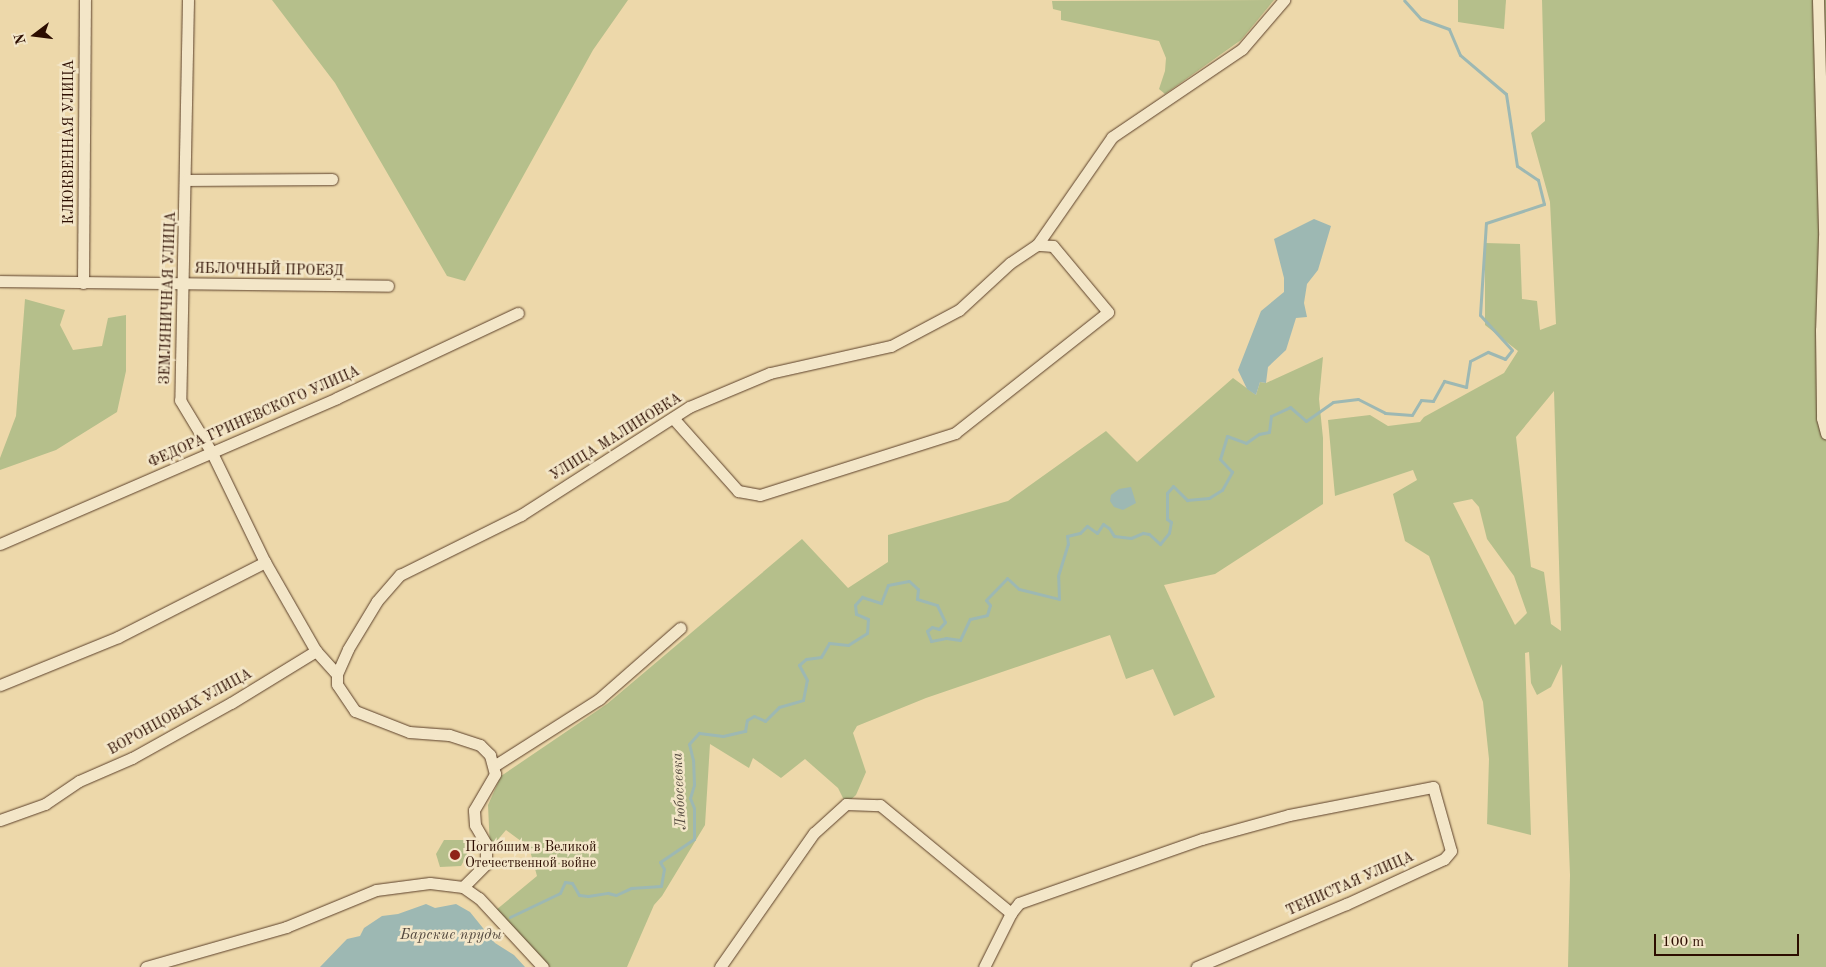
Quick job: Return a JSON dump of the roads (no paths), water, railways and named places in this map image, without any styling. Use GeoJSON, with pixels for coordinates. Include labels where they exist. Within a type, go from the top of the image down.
{"type":"FeatureCollection","features":[{"type":"Feature","properties":{"kind":"street","name":"КЛЮКВЕННАЯ УЛИЦА"},"geometry":{"type":"LineString","coordinates":[[83,283],[85,0]]}},
{"type":"Feature","properties":{"kind":"street","name":"ЗЕМЛЯНИЧНАЯ УЛИЦА"},"geometry":{"type":"LineString","coordinates":[[188,0],[186,180],[180,400],[212,453],[265,562],[316,651]]}},
{"type":"Feature","properties":{"kind":"street"},"geometry":{"type":"LineString","coordinates":[[1037,245],[1112,137],[1242,49],[1284,0]]}},
{"type":"Feature","properties":{"kind":"street"},"geometry":{"type":"LineString","coordinates":[[1818,0],[1824,237],[1821,330],[1822,418],[1826,433]]}},
{"type":"Feature","properties":{"kind":"street"},"geometry":{"type":"LineString","coordinates":[[186,180],[332,179]]}},
{"type":"Feature","properties":{"kind":"street"},"geometry":{"type":"LineString","coordinates":[[673,418],[738,491],[760,495],[954,433],[1108,312],[1053,246],[1037,245]]}},
{"type":"Feature","properties":{"kind":"street","name":"УЛИЦА МАЛИНОВКА"},"geometry":{"type":"LineString","coordinates":[[337,674],[348,649],[377,601],[400,576],[521,515],[689,407],[770,373],[891,346],[959,310],[1010,263],[1037,245]]}},
{"type":"Feature","properties":{"kind":"street","name":"ЯБЛОЧНЫЙ ПРОЕЗД"},"geometry":{"type":"LineString","coordinates":[[0,281],[388,286]]}},
{"type":"Feature","properties":{"kind":"street","name":"ФЕДОРА ГРИНЕВСКОГО УЛИЦА"},"geometry":{"type":"LineString","coordinates":[[0,544],[346,394],[518,313]]}},
{"type":"Feature","properties":{"kind":"street"},"geometry":{"type":"LineString","coordinates":[[0,685],[118,637],[265,562]]}},
{"type":"Feature","properties":{"kind":"street"},"geometry":{"type":"LineString","coordinates":[[494,766],[599,699],[680,628]]}},
{"type":"Feature","properties":{"kind":"street"},"geometry":{"type":"LineString","coordinates":[[316,651],[337,674],[337,684],[340,692],[355,710],[409,732],[448,735],[480,745],[490,755],[495,774],[474,810],[475,825],[486,844],[486,864],[463,887]]}},
{"type":"Feature","properties":{"kind":"street","name":"ВОРОНЦОВЫХ УЛИЦА"},"geometry":{"type":"LineString","coordinates":[[0,820],[44,804],[80,781],[132,758],[230,703],[316,651]]}},
{"type":"Feature","properties":{"kind":"street","name":"ТЕНИСТАЯ УЛИЦА"},"geometry":{"type":"LineString","coordinates":[[1011,913],[1019,903],[1202,839],[1289,815],[1433,787],[1451,851],[1444,859],[1346,904],[1197,967]]}},
{"type":"Feature","properties":{"kind":"street"},"geometry":{"type":"LineString","coordinates":[[720,967],[814,833],[846,804],[880,805],[1011,913],[984,967]]}},
{"type":"Feature","properties":{"kind":"street"},"geometry":{"type":"LineString","coordinates":[[146,967],[286,927],[376,890],[430,882],[463,887],[479,898],[543,967]]}},
{"type":"Feature","properties":{"kind":"water"},"geometry":{"type":"Polygon","coordinates":[[[1314,219],[1331,226],[1318,270],[1307,284],[1304,303],[1307,317],[1296,318],[1286,350],[1268,367],[1266,383],[1260,382],[1256,395],[1247,389],[1238,370],[1261,311],[1284,292],[1284,278],[1274,239],[1314,219]]]}},
{"type":"Feature","properties":{"kind":"water"},"geometry":{"type":"Polygon","coordinates":[[[1131,487],[1136,503],[1123,510],[1114,507],[1110,501],[1111,495],[1119,489],[1131,487]]]}},
{"type":"Feature","properties":{"kind":"water","name":"Барские пруды"},"geometry":{"type":"Polygon","coordinates":[[[426,904],[435,908],[456,904],[470,912],[495,943],[514,955],[525,967],[320,967],[347,939],[360,936],[364,928],[382,916],[398,914],[426,904]]]}},
{"type":"Feature","properties":{"kind":"waterway","name":"Любосеевка"},"geometry":{"type":"LineString","coordinates":[[510,917],[560,893],[565,882],[572,883],[579,895],[588,896],[608,893],[616,895],[631,888],[661,886],[664,869],[660,862],[694,839],[694,808],[690,798],[694,785],[693,760],[689,744],[699,733],[723,736],[745,731],[747,720],[754,716],[765,721],[779,707],[803,700],[807,680],[799,665],[806,659],[821,657],[829,643],[848,645],[867,633],[868,619],[856,614],[855,605],[862,597],[881,603],[888,585],[909,581],[918,589],[917,599],[937,605],[945,622],[939,629],[932,627],[927,631],[931,641],[946,638],[960,640],[970,619],[987,615],[990,605],[986,600],[1007,578],[1019,589],[1059,599],[1058,576],[1068,544],[1067,536],[1080,533],[1087,526],[1097,533],[1103,524],[1109,528],[1114,536],[1131,538],[1143,533],[1149,534],[1160,544],[1169,533],[1171,522],[1167,519],[1167,493],[1173,486],[1187,500],[1209,498],[1222,490],[1232,472],[1220,459],[1227,436],[1246,443],[1259,434],[1269,432],[1271,416],[1290,407],[1306,421],[1333,402],[1358,399],[1385,413],[1412,415],[1421,400],[1433,401],[1444,381],[1466,387],[1470,361],[1488,352],[1505,359],[1512,350],[1480,315],[1486,223],[1544,204],[1538,180],[1517,166],[1506,94],[1460,55],[1449,29],[1421,19],[1404,0]]}},
{"type":"Feature","properties":{"kind":"place","name":"Погибшим в Великой Отечественной войне"},"geometry":{"type":"Point","coordinates":[455,855]}}]}
